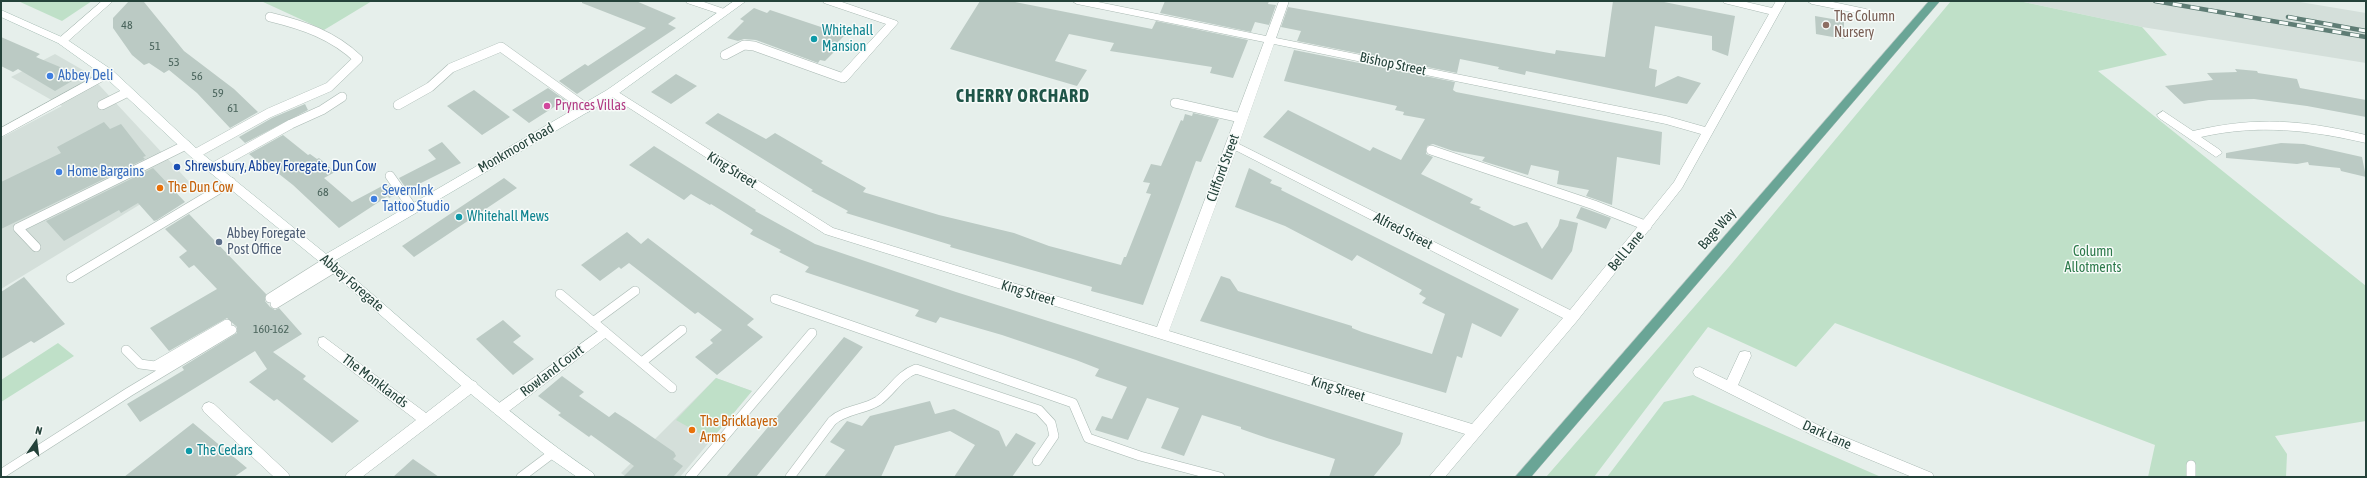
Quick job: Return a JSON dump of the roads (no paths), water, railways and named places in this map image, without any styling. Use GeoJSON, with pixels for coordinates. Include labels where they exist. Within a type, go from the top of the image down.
{"type":"FeatureCollection","features":[{"type":"Feature","properties":{"kind":"main road","name":"Bage Way"},"geometry":{"type":"LineString","coordinates":[[1522,477],[1935,1]]}},
{"type":"Feature","properties":{"kind":"street"},"geometry":{"type":"LineString","coordinates":[[62,41],[108,1]]}},
{"type":"Feature","properties":{"kind":"street"},"geometry":{"type":"LineString","coordinates":[[691,1],[724,12]]}},
{"type":"Feature","properties":{"kind":"street","name":"Monkmoor Road"},"geometry":{"type":"LineString","coordinates":[[329,263],[413,209],[611,93],[741,1]]}},
{"type":"Feature","properties":{"kind":"street"},"geometry":{"type":"LineString","coordinates":[[828,1],[893,23],[843,78]]}},
{"type":"Feature","properties":{"kind":"street","name":"Bishop Street"},"geometry":{"type":"LineString","coordinates":[[1077,1],[1666,120],[1708,132]]}},
{"type":"Feature","properties":{"kind":"street","name":"Clifford Street"},"geometry":{"type":"LineString","coordinates":[[1161,334],[1232,146],[1284,1]]}},
{"type":"Feature","properties":{"kind":"street"},"geometry":{"type":"LineString","coordinates":[[1728,1],[1779,6]]}},
{"type":"Feature","properties":{"kind":"street"},"geometry":{"type":"LineString","coordinates":[[1812,1],[1866,12]]}},
{"type":"Feature","properties":{"kind":"street","name":"Bell Lane"},"geometry":{"type":"LineString","coordinates":[[1436,477],[1573,317],[1648,226],[1678,185],[1779,6]]}},
{"type":"Feature","properties":{"kind":"street","name":"Abbey Foregate"},"geometry":{"type":"LineString","coordinates":[[1,13],[62,41],[108,74],[195,154],[329,263],[471,386],[553,453],[588,477]]}},
{"type":"Feature","properties":{"kind":"street"},"geometry":{"type":"LineString","coordinates":[[1,133],[108,74]]}},
{"type":"Feature","properties":{"kind":"street","name":"King Street"},"geometry":{"type":"LineString","coordinates":[[611,93],[829,231],[1475,431]]}},
{"type":"Feature","properties":{"kind":"street"},"geometry":{"type":"LineString","coordinates":[[2163,115],[2216,153]]}},
{"type":"Feature","properties":{"kind":"street"},"geometry":{"type":"LineString","coordinates":[[2191,135],[2226,127],[2254,123],[2283,124],[2315,128],[2366,139]]}},
{"type":"Feature","properties":{"kind":"street","name":"Alfred Street"},"geometry":{"type":"LineString","coordinates":[[1232,146],[1240,148],[1573,317]]}},
{"type":"Feature","properties":{"kind":"street","name":"Rowland Court"},"geometry":{"type":"LineString","coordinates":[[500,410],[604,332]]}},
{"type":"Feature","properties":{"kind":"street","name":"The Monklands"},"geometry":{"type":"LineString","coordinates":[[324,342],[426,420]]}},
{"type":"Feature","properties":{"kind":"street"},"geometry":{"type":"LineString","coordinates":[[1730,388],[1745,356]]}},
{"type":"Feature","properties":{"kind":"street","name":"Dark Lane"},"geometry":{"type":"LineString","coordinates":[[1700,372],[1825,435],[1927,477]]}},
{"type":"Feature","properties":{"kind":"street"},"geometry":{"type":"LineString","coordinates":[[352,477],[471,386]]}},
{"type":"Feature","properties":{"kind":"street"},"geometry":{"type":"LineString","coordinates":[[209,408],[283,477]]}},
{"type":"Feature","properties":{"kind":"lane"},"geometry":{"type":"LineString","coordinates":[[195,154],[269,113],[329,87],[358,59],[349,50],[333,39],[299,24],[270,17]]}},
{"type":"Feature","properties":{"kind":"lane"},"geometry":{"type":"LineString","coordinates":[[726,55],[744,45],[754,46],[843,78]]}},
{"type":"Feature","properties":{"kind":"lane"},"geometry":{"type":"LineString","coordinates":[[398,105],[430,87],[451,68],[501,47],[586,108]]}},
{"type":"Feature","properties":{"kind":"lane"},"geometry":{"type":"LineString","coordinates":[[102,105],[128,92]]}},
{"type":"Feature","properties":{"kind":"lane"},"geometry":{"type":"LineString","coordinates":[[212,168],[291,124],[322,110],[342,97]]}},
{"type":"Feature","properties":{"kind":"lane"},"geometry":{"type":"LineString","coordinates":[[1175,103],[1241,118]]}},
{"type":"Feature","properties":{"kind":"lane"},"geometry":{"type":"LineString","coordinates":[[36,247],[18,228],[186,146]]}},
{"type":"Feature","properties":{"kind":"lane"},"geometry":{"type":"LineString","coordinates":[[1430,150],[1478,168],[1621,214],[1648,226]]}},
{"type":"Feature","properties":{"kind":"lane"},"geometry":{"type":"LineString","coordinates":[[390,176],[413,209]]}},
{"type":"Feature","properties":{"kind":"lane"},"geometry":{"type":"LineString","coordinates":[[71,278],[231,182]]}},
{"type":"Feature","properties":{"kind":"lane"},"geometry":{"type":"LineString","coordinates":[[272,301],[329,263]]}},
{"type":"Feature","properties":{"kind":"lane"},"geometry":{"type":"LineString","coordinates":[[593,322],[636,291]]}},
{"type":"Feature","properties":{"kind":"lane"},"geometry":{"type":"LineString","coordinates":[[560,294],[672,388]]}},
{"type":"Feature","properties":{"kind":"lane"},"geometry":{"type":"LineString","coordinates":[[775,299],[1073,403],[1088,438],[1140,456],[1220,477]]}},
{"type":"Feature","properties":{"kind":"lane"},"geometry":{"type":"LineString","coordinates":[[1,474],[229,327],[155,366],[140,364],[126,350]]}},
{"type":"Feature","properties":{"kind":"lane"},"geometry":{"type":"LineString","coordinates":[[642,362],[682,330]]}},
{"type":"Feature","properties":{"kind":"lane"},"geometry":{"type":"LineString","coordinates":[[690,477],[812,333]]}},
{"type":"Feature","properties":{"kind":"lane"},"geometry":{"type":"LineString","coordinates":[[790,477],[835,417],[855,408],[878,401],[893,385],[912,370],[916,369],[1039,410],[1051,423],[1054,436],[1037,461]]}},
{"type":"Feature","properties":{"kind":"lane"},"geometry":{"type":"LineString","coordinates":[[521,477],[553,453]]}},
{"type":"Feature","properties":{"kind":"lane"},"geometry":{"type":"LineString","coordinates":[[2191,465],[2191,477]]}},
{"type":"Feature","properties":{"kind":"railway"},"geometry":{"type":"LineString","coordinates":[[2155,1],[2366,37]]}},
{"type":"Feature","properties":{"kind":"railway"},"geometry":{"type":"LineString","coordinates":[[2288,17],[2366,31]]}},
{"type":"Feature","properties":{"kind":"place","name":"The Column Nursery"},"geometry":{"type":"Point","coordinates":[1826,25]}},
{"type":"Feature","properties":{"kind":"place","name":"Whitehall Mansion"},"geometry":{"type":"Point","coordinates":[814,39]}},
{"type":"Feature","properties":{"kind":"place","name":"Abbey Deli"},"geometry":{"type":"Point","coordinates":[50,76]}},
{"type":"Feature","properties":{"kind":"place","name":"Prynces Villas"},"geometry":{"type":"Point","coordinates":[547,106]}},
{"type":"Feature","properties":{"kind":"place","name":"Shrewsbury, Abbey Foregate, Dun Cow"},"geometry":{"type":"Point","coordinates":[177,167]}},
{"type":"Feature","properties":{"kind":"place","name":"Home Bargains"},"geometry":{"type":"Point","coordinates":[59,172]}},
{"type":"Feature","properties":{"kind":"place","name":"The Dun Cow"},"geometry":{"type":"Point","coordinates":[160,188]}},
{"type":"Feature","properties":{"kind":"place","name":"SevernInk Tattoo Studio"},"geometry":{"type":"Point","coordinates":[374,199]}},
{"type":"Feature","properties":{"kind":"place","name":"Whitehall Mews"},"geometry":{"type":"Point","coordinates":[459,217]}},
{"type":"Feature","properties":{"kind":"place","name":"Abbey Foregate Post Office"},"geometry":{"type":"Point","coordinates":[219,242]}},
{"type":"Feature","properties":{"kind":"place","name":"The Bricklayers Arms"},"geometry":{"type":"Point","coordinates":[692,430]}},
{"type":"Feature","properties":{"kind":"place","name":"The Cedars"},"geometry":{"type":"Point","coordinates":[189,451]}},
{"type":"Feature","properties":{"kind":"district","name":"CHERRY ORCHARD"},"geometry":{"type":"Point","coordinates":[1023,96]}},
{"type":"Feature","properties":{"kind":"park label","name":"Column Allotments"},"geometry":{"type":"Point","coordinates":[2093,260]}}]}
